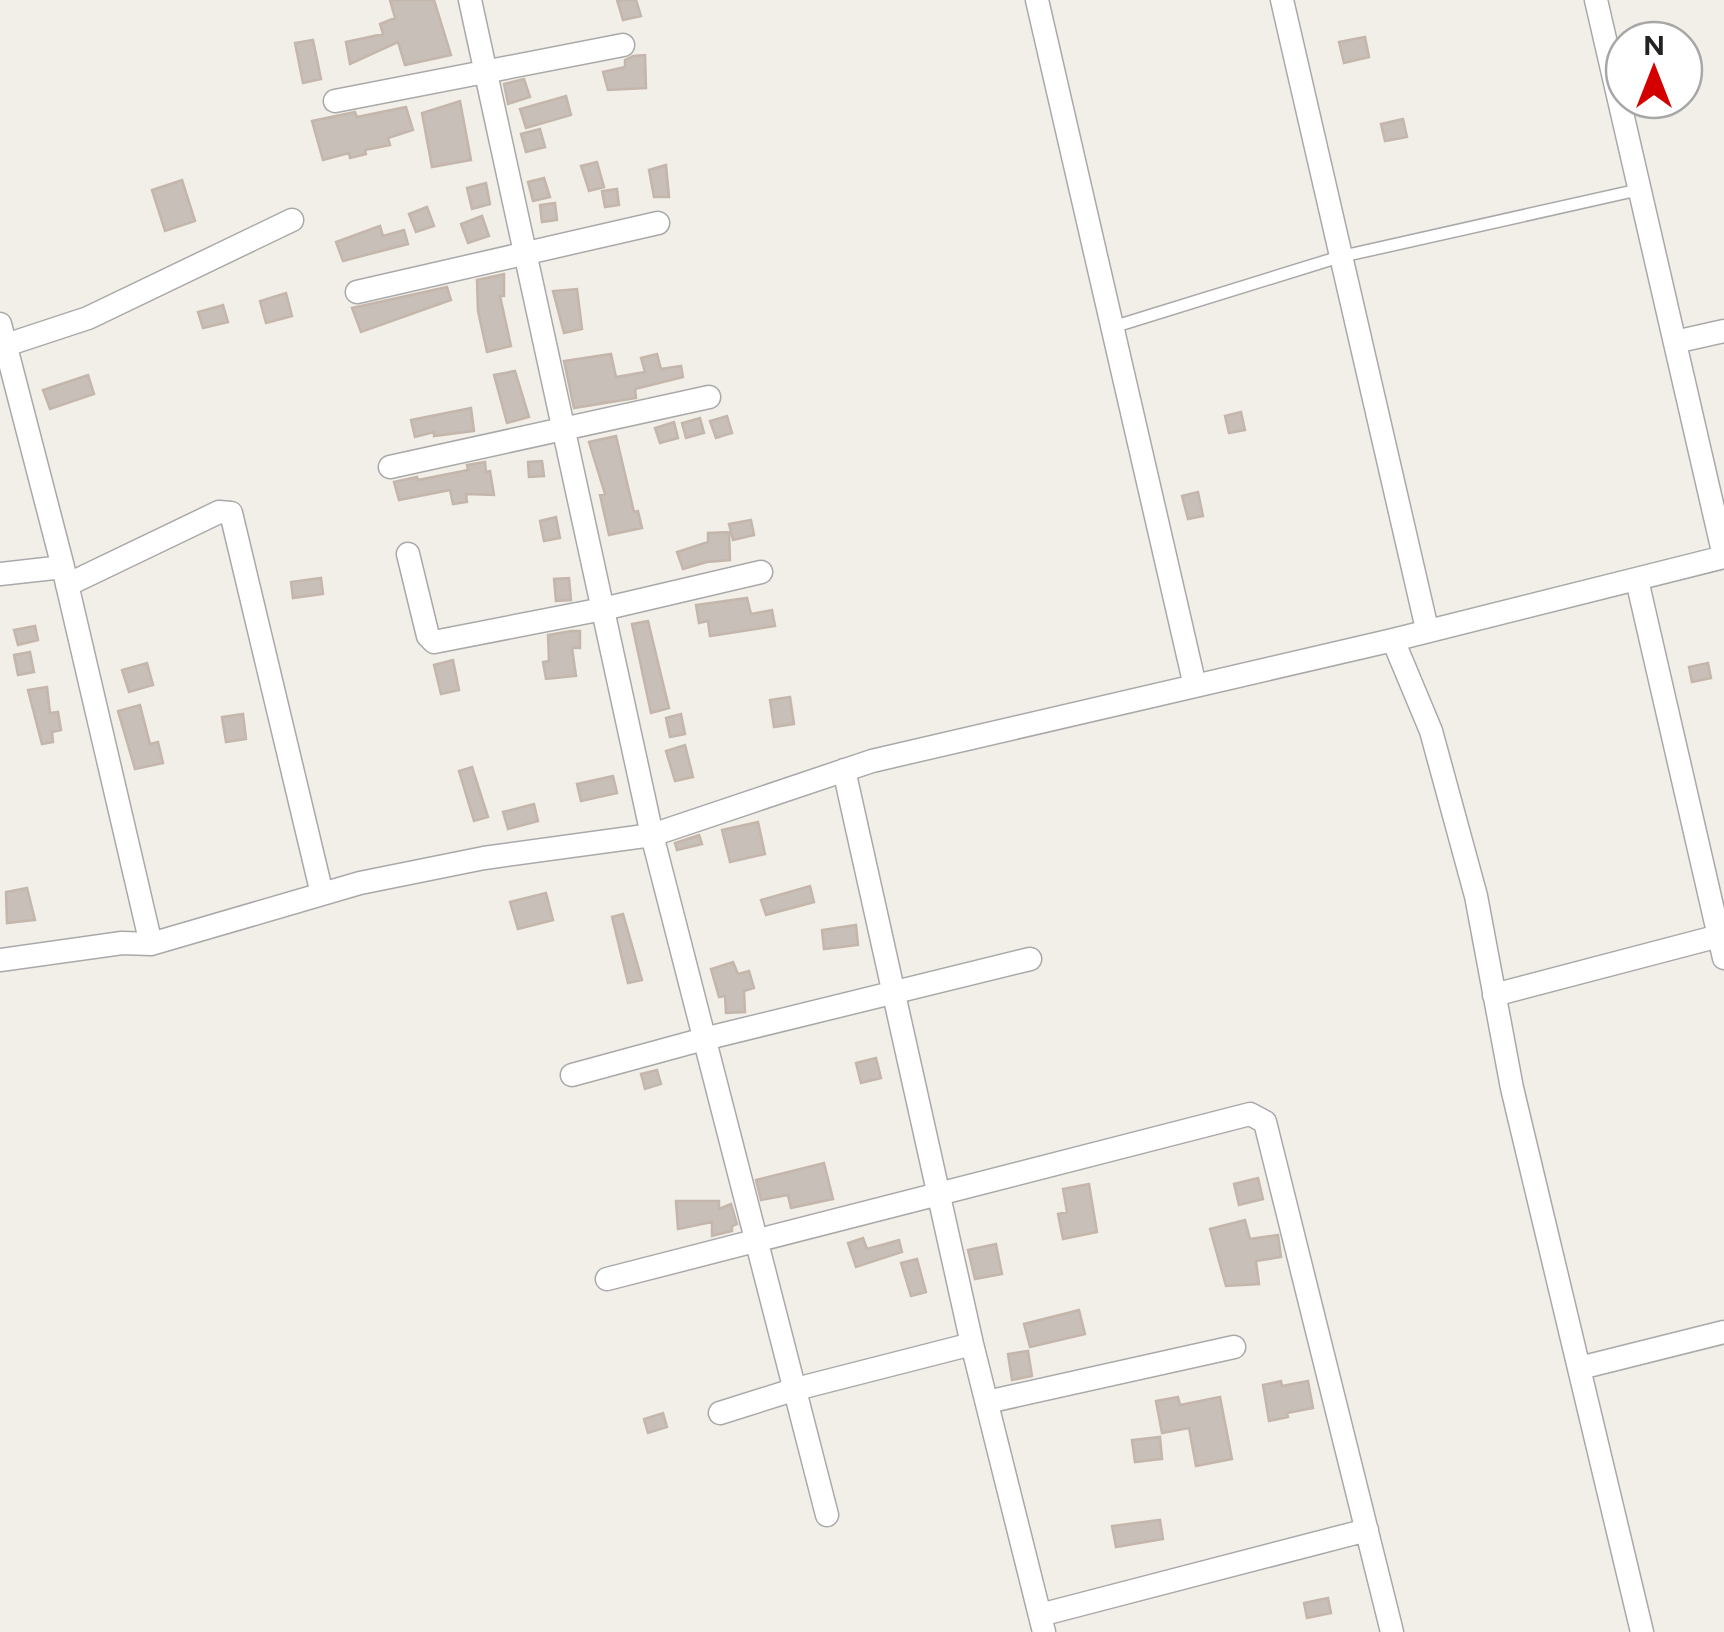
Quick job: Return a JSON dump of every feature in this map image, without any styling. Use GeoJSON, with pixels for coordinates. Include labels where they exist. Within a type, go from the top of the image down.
{"type":"FeatureCollection","features":[{"type":"Feature","properties":{"kind":"street"},"geometry":{"type":"LineString","coordinates":[[470,0],[652,835],[827,1515]]}},
{"type":"Feature","properties":{"kind":"street"},"geometry":{"type":"LineString","coordinates":[[1037,0],[1195,686]]}},
{"type":"Feature","properties":{"kind":"street"},"geometry":{"type":"LineString","coordinates":[[1282,0],[1427,629]]}},
{"type":"Feature","properties":{"kind":"street"},"geometry":{"type":"LineString","coordinates":[[0,960],[122,944],[152,944],[360,883],[484,858],[652,835],[872,761],[1393,640],[1724,557],[1596,0]]}},
{"type":"Feature","properties":{"kind":"street"},"geometry":{"type":"LineString","coordinates":[[335,101],[622,45]]}},
{"type":"Feature","properties":{"kind":"street"},"geometry":{"type":"LineString","coordinates":[[152,944],[3,335],[88,318],[292,220]]}},
{"type":"Feature","properties":{"kind":"street"},"geometry":{"type":"LineString","coordinates":[[357,292],[658,223]]}},
{"type":"Feature","properties":{"kind":"street"},"geometry":{"type":"LineString","coordinates":[[1675,342],[1724,331]]}},
{"type":"Feature","properties":{"kind":"street"},"geometry":{"type":"LineString","coordinates":[[390,467],[709,397]]}},
{"type":"Feature","properties":{"kind":"street"},"geometry":{"type":"LineString","coordinates":[[0,574],[65,576],[219,512],[231,514],[322,894]]}},
{"type":"Feature","properties":{"kind":"street"},"geometry":{"type":"LineString","coordinates":[[408,554],[428,636],[434,642],[602,609],[760,572]]}},
{"type":"Feature","properties":{"kind":"street"},"geometry":{"type":"LineString","coordinates":[[1494,995],[1721,947],[1637,580]]}},
{"type":"Feature","properties":{"kind":"street"},"geometry":{"type":"LineString","coordinates":[[1393,640],[1431,731],[1476,896],[1512,1088],[1642,1632]]}},
{"type":"Feature","properties":{"kind":"street"},"geometry":{"type":"LineString","coordinates":[[844,770],[972,1344],[1042,1624],[1367,1530]]}},
{"type":"Feature","properties":{"kind":"street"},"geometry":{"type":"LineString","coordinates":[[572,1075],[1030,960]]}},
{"type":"Feature","properties":{"kind":"street"},"geometry":{"type":"LineString","coordinates":[[607,1280],[1250,1114],[1258,1116],[1265,1122],[1392,1632]]}},
{"type":"Feature","properties":{"kind":"street"},"geometry":{"type":"LineString","coordinates":[[1580,1368],[1724,1332]]}},
{"type":"Feature","properties":{"kind":"street"},"geometry":{"type":"LineString","coordinates":[[720,1413],[796,1389],[972,1344]]}},
{"type":"Feature","properties":{"kind":"street"},"geometry":{"type":"LineString","coordinates":[[987,1402],[1234,1347]]}},
{"type":"Feature","properties":{"kind":"lane"},"geometry":{"type":"LineString","coordinates":[[1113,327],[1339,257],[1642,190]]}},
{"type":"Feature","properties":{"kind":"building"},"geometry":{"type":"Polygon","coordinates":[[[390,0],[434,0],[451,55],[405,65],[398,42],[350,64],[346,42],[383,34],[380,24],[395,18],[390,0]]]}},
{"type":"Feature","properties":{"kind":"building"},"geometry":{"type":"Polygon","coordinates":[[[617,0],[636,0],[641,16],[623,20],[617,0]]]}},
{"type":"Feature","properties":{"kind":"building"},"geometry":{"type":"Polygon","coordinates":[[[1365,37],[1369,57],[1344,63],[1339,42],[1365,37]]]}},
{"type":"Feature","properties":{"kind":"building"},"geometry":{"type":"Polygon","coordinates":[[[313,40],[321,79],[303,83],[295,43],[313,40]]]}},
{"type":"Feature","properties":{"kind":"building"},"geometry":{"type":"Polygon","coordinates":[[[645,55],[646,88],[608,90],[603,72],[625,67],[625,60],[645,55]]]}},
{"type":"Feature","properties":{"kind":"building"},"geometry":{"type":"Polygon","coordinates":[[[524,79],[530,97],[508,104],[504,84],[524,79]]]}},
{"type":"Feature","properties":{"kind":"building"},"geometry":{"type":"Polygon","coordinates":[[[566,96],[571,115],[526,128],[520,109],[566,96]]]}},
{"type":"Feature","properties":{"kind":"building"},"geometry":{"type":"Polygon","coordinates":[[[460,101],[471,160],[432,167],[422,113],[460,101]]]}},
{"type":"Feature","properties":{"kind":"building"},"geometry":{"type":"Polygon","coordinates":[[[406,107],[413,130],[388,138],[390,145],[350,158],[349,153],[323,160],[312,121],[406,107]]]}},
{"type":"Feature","properties":{"kind":"building"},"geometry":{"type":"Polygon","coordinates":[[[1403,119],[1407,137],[1385,141],[1381,124],[1403,119]]]}},
{"type":"Feature","properties":{"kind":"building"},"geometry":{"type":"Polygon","coordinates":[[[540,129],[545,147],[526,152],[521,134],[540,129]]]}},
{"type":"Feature","properties":{"kind":"building"},"geometry":{"type":"Polygon","coordinates":[[[597,162],[604,187],[589,191],[581,166],[597,162]]]}},
{"type":"Feature","properties":{"kind":"building"},"geometry":{"type":"Polygon","coordinates":[[[666,165],[669,197],[654,197],[649,170],[666,165]]]}},
{"type":"Feature","properties":{"kind":"building"},"geometry":{"type":"Polygon","coordinates":[[[544,178],[550,197],[533,201],[528,182],[544,178]]]}},
{"type":"Feature","properties":{"kind":"building"},"geometry":{"type":"Polygon","coordinates":[[[182,180],[195,221],[165,231],[152,190],[182,180]]]}},
{"type":"Feature","properties":{"kind":"building"},"geometry":{"type":"Polygon","coordinates":[[[486,183],[490,204],[472,209],[467,188],[486,183]]]}},
{"type":"Feature","properties":{"kind":"building"},"geometry":{"type":"Polygon","coordinates":[[[617,189],[619,205],[605,207],[602,191],[617,189]]]}},
{"type":"Feature","properties":{"kind":"building"},"geometry":{"type":"Polygon","coordinates":[[[555,203],[557,220],[542,222],[540,205],[555,203]]]}},
{"type":"Feature","properties":{"kind":"building"},"geometry":{"type":"Polygon","coordinates":[[[427,207],[434,226],[416,232],[409,214],[427,207]]]}},
{"type":"Feature","properties":{"kind":"building"},"geometry":{"type":"Polygon","coordinates":[[[482,216],[489,236],[468,243],[461,224],[482,216]]]}},
{"type":"Feature","properties":{"kind":"building"},"geometry":{"type":"Polygon","coordinates":[[[380,226],[383,236],[404,230],[408,244],[343,261],[336,242],[380,226]]]}},
{"type":"Feature","properties":{"kind":"building"},"geometry":{"type":"Polygon","coordinates":[[[504,274],[504,296],[500,296],[511,346],[487,352],[478,311],[477,280],[504,274]]]}},
{"type":"Feature","properties":{"kind":"building"},"geometry":{"type":"Polygon","coordinates":[[[447,287],[451,300],[361,332],[352,308],[447,287]]]}},
{"type":"Feature","properties":{"kind":"building"},"geometry":{"type":"Polygon","coordinates":[[[577,289],[582,329],[564,333],[553,291],[577,289]]]}},
{"type":"Feature","properties":{"kind":"building"},"geometry":{"type":"Polygon","coordinates":[[[286,293],[292,316],[266,323],[260,301],[286,293]]]}},
{"type":"Feature","properties":{"kind":"building"},"geometry":{"type":"Polygon","coordinates":[[[223,305],[228,322],[203,328],[198,312],[223,305]]]}},
{"type":"Feature","properties":{"kind":"building"},"geometry":{"type":"Polygon","coordinates":[[[611,354],[616,377],[645,372],[641,358],[657,354],[661,369],[681,366],[683,377],[635,389],[636,398],[574,408],[564,361],[611,354]]]}},
{"type":"Feature","properties":{"kind":"building"},"geometry":{"type":"Polygon","coordinates":[[[515,371],[529,417],[507,423],[494,375],[515,371]]]}},
{"type":"Feature","properties":{"kind":"building"},"geometry":{"type":"Polygon","coordinates":[[[88,375],[94,394],[50,409],[43,390],[88,375]]]}},
{"type":"Feature","properties":{"kind":"building"},"geometry":{"type":"Polygon","coordinates":[[[471,408],[474,431],[434,436],[434,432],[415,437],[411,420],[471,408]]]}},
{"type":"Feature","properties":{"kind":"building"},"geometry":{"type":"Polygon","coordinates":[[[1241,412],[1245,430],[1229,433],[1225,416],[1241,412]]]}},
{"type":"Feature","properties":{"kind":"building"},"geometry":{"type":"Polygon","coordinates":[[[727,416],[732,433],[716,438],[710,421],[727,416]]]}},
{"type":"Feature","properties":{"kind":"building"},"geometry":{"type":"Polygon","coordinates":[[[700,418],[704,433],[686,438],[682,423],[700,418]]]}},
{"type":"Feature","properties":{"kind":"building"},"geometry":{"type":"Polygon","coordinates":[[[674,422],[678,438],[660,443],[655,428],[674,422]]]}},
{"type":"Feature","properties":{"kind":"building"},"geometry":{"type":"Polygon","coordinates":[[[616,436],[634,512],[638,511],[642,528],[609,535],[600,495],[605,494],[589,442],[616,436]]]}},
{"type":"Feature","properties":{"kind":"building"},"geometry":{"type":"Polygon","coordinates":[[[542,461],[544,476],[529,477],[528,462],[542,461]]]}},
{"type":"Feature","properties":{"kind":"building"},"geometry":{"type":"Polygon","coordinates":[[[485,462],[494,495],[466,494],[467,502],[453,504],[450,490],[399,500],[394,482],[468,470],[467,465],[485,462]]]}},
{"type":"Feature","properties":{"kind":"building"},"geometry":{"type":"Polygon","coordinates":[[[1198,492],[1203,516],[1188,519],[1182,496],[1198,492]]]}},
{"type":"Feature","properties":{"kind":"building"},"geometry":{"type":"Polygon","coordinates":[[[556,517],[560,538],[544,541],[540,521],[556,517]]]}},
{"type":"Feature","properties":{"kind":"building"},"geometry":{"type":"Polygon","coordinates":[[[751,520],[754,535],[733,540],[729,524],[751,520]]]}},
{"type":"Feature","properties":{"kind":"building"},"geometry":{"type":"Polygon","coordinates":[[[729,532],[730,560],[683,569],[677,552],[708,542],[708,533],[729,532]]]}},
{"type":"Feature","properties":{"kind":"building"},"geometry":{"type":"Polygon","coordinates":[[[321,578],[323,594],[293,598],[291,582],[321,578]]]}},
{"type":"Feature","properties":{"kind":"building"},"geometry":{"type":"Polygon","coordinates":[[[569,578],[571,600],[556,601],[554,579],[569,578]]]}},
{"type":"Feature","properties":{"kind":"building"},"geometry":{"type":"Polygon","coordinates":[[[747,598],[751,614],[772,610],[775,626],[710,636],[708,621],[699,623],[696,605],[747,598]]]}},
{"type":"Feature","properties":{"kind":"building"},"geometry":{"type":"Polygon","coordinates":[[[648,621],[669,708],[651,713],[632,624],[648,621]]]}},
{"type":"Feature","properties":{"kind":"building"},"geometry":{"type":"Polygon","coordinates":[[[35,626],[38,640],[18,645],[14,630],[35,626]]]}},
{"type":"Feature","properties":{"kind":"building"},"geometry":{"type":"Polygon","coordinates":[[[580,631],[580,648],[572,648],[576,676],[546,679],[543,662],[549,661],[548,635],[580,631]]]}},
{"type":"Feature","properties":{"kind":"building"},"geometry":{"type":"Polygon","coordinates":[[[30,652],[34,672],[18,675],[14,655],[30,652]]]}},
{"type":"Feature","properties":{"kind":"building"},"geometry":{"type":"Polygon","coordinates":[[[453,660],[459,690],[441,694],[434,665],[453,660]]]}},
{"type":"Feature","properties":{"kind":"building"},"geometry":{"type":"Polygon","coordinates":[[[147,663],[153,685],[129,692],[122,670],[147,663]]]}},
{"type":"Feature","properties":{"kind":"building"},"geometry":{"type":"Polygon","coordinates":[[[1708,663],[1711,678],[1692,682],[1689,667],[1708,663]]]}},
{"type":"Feature","properties":{"kind":"building"},"geometry":{"type":"Polygon","coordinates":[[[47,687],[50,713],[58,712],[61,730],[52,732],[53,742],[42,744],[28,690],[47,687]]]}},
{"type":"Feature","properties":{"kind":"building"},"geometry":{"type":"Polygon","coordinates":[[[790,697],[794,724],[774,727],[770,700],[790,697]]]}},
{"type":"Feature","properties":{"kind":"building"},"geometry":{"type":"Polygon","coordinates":[[[140,705],[150,744],[158,742],[163,763],[135,769],[118,711],[140,705]]]}},
{"type":"Feature","properties":{"kind":"building"},"geometry":{"type":"Polygon","coordinates":[[[243,714],[246,739],[226,742],[222,717],[243,714]]]}},
{"type":"Feature","properties":{"kind":"building"},"geometry":{"type":"Polygon","coordinates":[[[681,714],[685,734],[670,737],[666,718],[681,714]]]}},
{"type":"Feature","properties":{"kind":"building"},"geometry":{"type":"Polygon","coordinates":[[[685,745],[693,777],[675,781],[666,751],[685,745]]]}},
{"type":"Feature","properties":{"kind":"building"},"geometry":{"type":"Polygon","coordinates":[[[472,767],[488,817],[474,821],[459,771],[472,767]]]}},
{"type":"Feature","properties":{"kind":"building"},"geometry":{"type":"Polygon","coordinates":[[[613,776],[617,793],[581,801],[577,784],[613,776]]]}},
{"type":"Feature","properties":{"kind":"building"},"geometry":{"type":"Polygon","coordinates":[[[534,804],[538,821],[508,829],[503,812],[534,804]]]}},
{"type":"Feature","properties":{"kind":"building"},"geometry":{"type":"Polygon","coordinates":[[[758,822],[765,854],[730,862],[722,830],[758,822]]]}},
{"type":"Feature","properties":{"kind":"building"},"geometry":{"type":"Polygon","coordinates":[[[699,835],[702,844],[677,850],[675,843],[699,835]]]}},
{"type":"Feature","properties":{"kind":"building"},"geometry":{"type":"Polygon","coordinates":[[[810,886],[814,902],[766,915],[761,900],[810,886]]]}},
{"type":"Feature","properties":{"kind":"building"},"geometry":{"type":"Polygon","coordinates":[[[27,888],[35,920],[7,923],[6,892],[27,888]]]}},
{"type":"Feature","properties":{"kind":"building"},"geometry":{"type":"Polygon","coordinates":[[[546,893],[553,920],[518,929],[510,902],[546,893]]]}},
{"type":"Feature","properties":{"kind":"building"},"geometry":{"type":"Polygon","coordinates":[[[623,914],[642,980],[628,983],[612,917],[623,914]]]}},
{"type":"Feature","properties":{"kind":"building"},"geometry":{"type":"Polygon","coordinates":[[[856,925],[858,945],[824,949],[822,930],[856,925]]]}},
{"type":"Feature","properties":{"kind":"building"},"geometry":{"type":"Polygon","coordinates":[[[733,962],[738,974],[749,971],[754,988],[744,991],[745,1012],[726,1013],[725,996],[719,997],[711,969],[733,962]]]}},
{"type":"Feature","properties":{"kind":"building"},"geometry":{"type":"Polygon","coordinates":[[[876,1058],[881,1078],[861,1083],[856,1063],[876,1058]]]}},
{"type":"Feature","properties":{"kind":"building"},"geometry":{"type":"Polygon","coordinates":[[[657,1070],[661,1084],[645,1089],[641,1074],[657,1070]]]}},
{"type":"Feature","properties":{"kind":"building"},"geometry":{"type":"Polygon","coordinates":[[[824,1163],[833,1199],[791,1208],[788,1195],[761,1200],[756,1180],[824,1163]]]}},
{"type":"Feature","properties":{"kind":"building"},"geometry":{"type":"Polygon","coordinates":[[[1258,1178],[1263,1199],[1239,1205],[1234,1184],[1258,1178]]]}},
{"type":"Feature","properties":{"kind":"building"},"geometry":{"type":"Polygon","coordinates":[[[1089,1184],[1097,1232],[1063,1239],[1058,1214],[1067,1212],[1063,1189],[1089,1184]]]}},
{"type":"Feature","properties":{"kind":"building"},"geometry":{"type":"Polygon","coordinates":[[[676,1201],[719,1201],[719,1209],[731,1204],[737,1224],[732,1231],[712,1236],[712,1222],[678,1229],[676,1201]]]}},
{"type":"Feature","properties":{"kind":"building"},"geometry":{"type":"Polygon","coordinates":[[[1245,1220],[1250,1239],[1278,1235],[1281,1257],[1256,1261],[1259,1284],[1226,1286],[1210,1229],[1245,1220]]]}},
{"type":"Feature","properties":{"kind":"building"},"geometry":{"type":"Polygon","coordinates":[[[863,1238],[867,1249],[899,1240],[902,1252],[856,1267],[848,1243],[863,1238]]]}},
{"type":"Feature","properties":{"kind":"building"},"geometry":{"type":"Polygon","coordinates":[[[996,1244],[1002,1274],[975,1279],[968,1250],[996,1244]]]}},
{"type":"Feature","properties":{"kind":"building"},"geometry":{"type":"Polygon","coordinates":[[[917,1259],[926,1292],[911,1296],[901,1263],[917,1259]]]}},
{"type":"Feature","properties":{"kind":"building"},"geometry":{"type":"Polygon","coordinates":[[[1079,1310],[1085,1334],[1030,1347],[1024,1324],[1079,1310]]]}},
{"type":"Feature","properties":{"kind":"building"},"geometry":{"type":"Polygon","coordinates":[[[1028,1351],[1032,1376],[1012,1380],[1008,1354],[1028,1351]]]}},
{"type":"Feature","properties":{"kind":"building"},"geometry":{"type":"Polygon","coordinates":[[[1281,1381],[1282,1386],[1308,1381],[1313,1408],[1269,1421],[1263,1385],[1281,1381]]]}},
{"type":"Feature","properties":{"kind":"building"},"geometry":{"type":"Polygon","coordinates":[[[1178,1397],[1180,1405],[1220,1397],[1232,1459],[1196,1466],[1189,1428],[1162,1433],[1156,1401],[1178,1397]]]}},
{"type":"Feature","properties":{"kind":"building"},"geometry":{"type":"Polygon","coordinates":[[[663,1413],[667,1427],[648,1433],[644,1419],[663,1413]]]}},
{"type":"Feature","properties":{"kind":"building"},"geometry":{"type":"Polygon","coordinates":[[[1160,1437],[1162,1459],[1135,1462],[1132,1440],[1160,1437]]]}},
{"type":"Feature","properties":{"kind":"building"},"geometry":{"type":"Polygon","coordinates":[[[1160,1520],[1163,1539],[1116,1547],[1112,1526],[1160,1520]]]}},
{"type":"Feature","properties":{"kind":"building"},"geometry":{"type":"Polygon","coordinates":[[[1328,1598],[1331,1613],[1307,1618],[1304,1603],[1328,1598]]]}}]}
